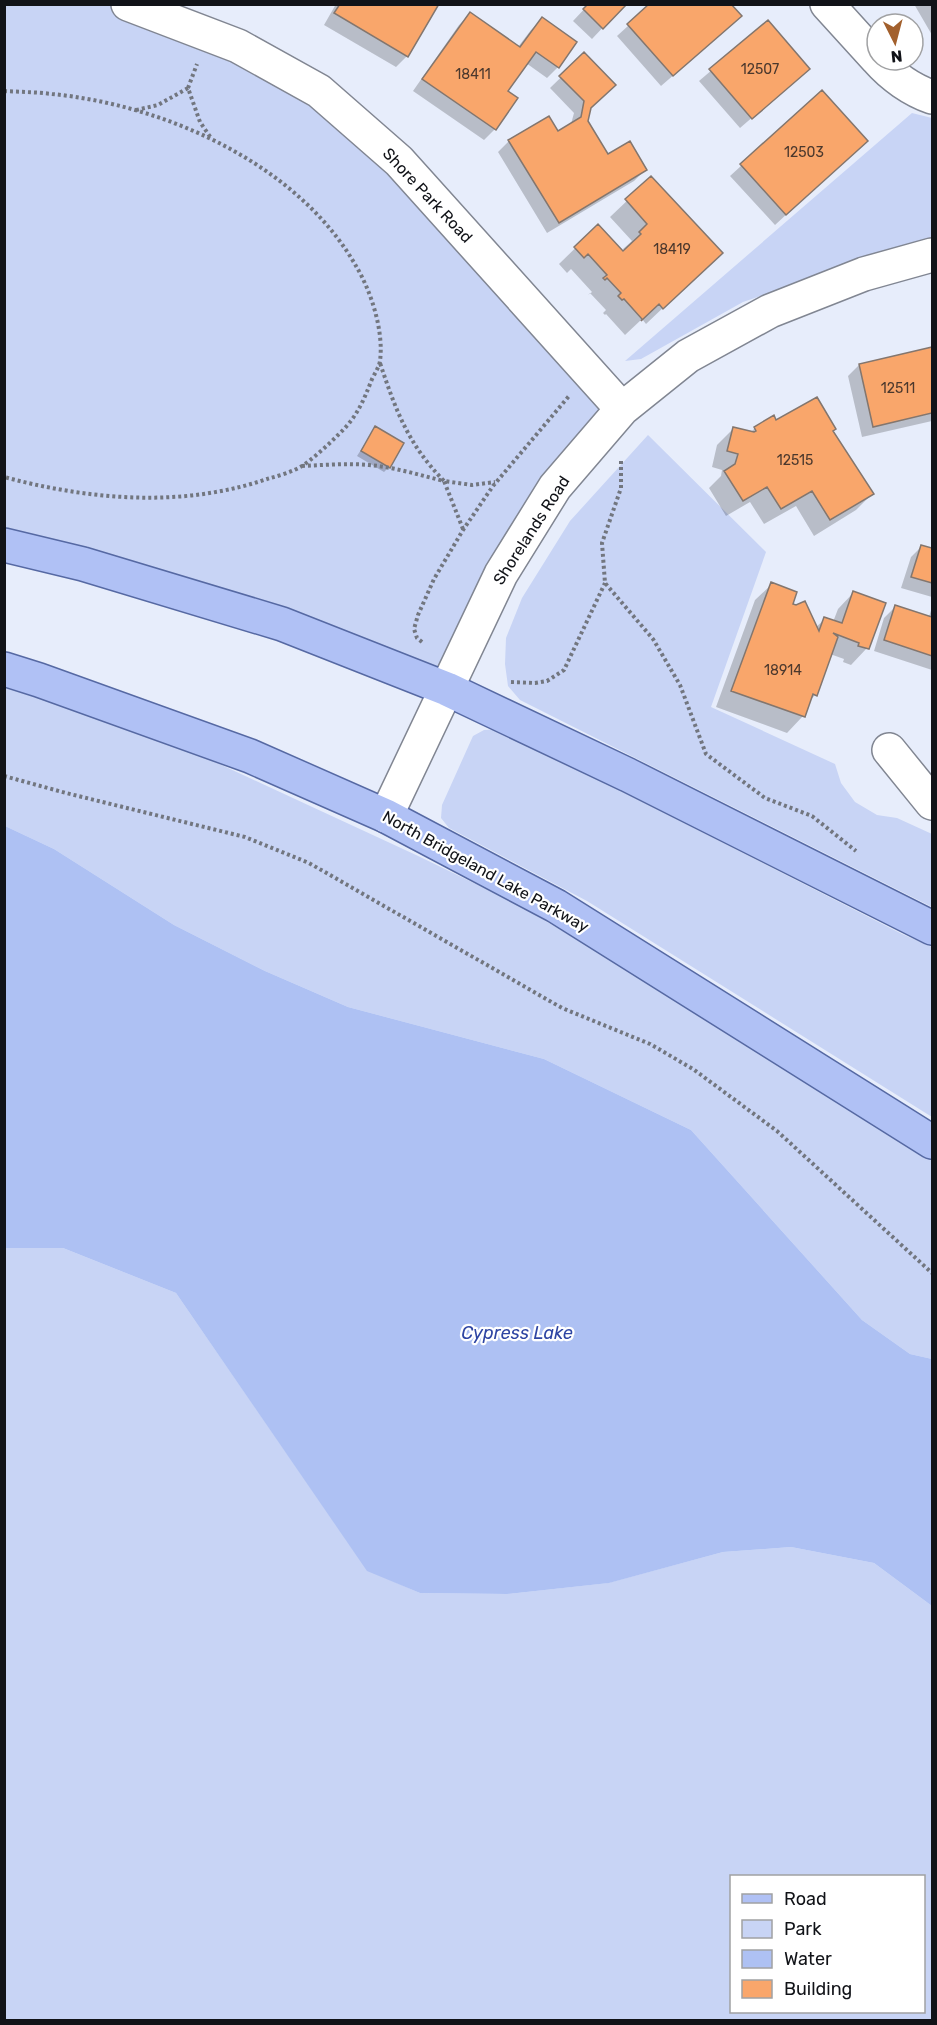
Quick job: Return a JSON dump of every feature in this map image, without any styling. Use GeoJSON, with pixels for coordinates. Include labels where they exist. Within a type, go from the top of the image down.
{"type":"FeatureCollection","features":[{"type":"Feature","properties":{"kind":"main road"},"geometry":{"type":"LineString","coordinates":[[4,545],[83,564],[453,676],[628,775],[933,928]]}},
{"type":"Feature","properties":{"kind":"main road","name":"North Bridgeland Lake Parkway"},"geometry":{"type":"LineString","coordinates":[[4,669],[250,756],[386,816],[556,906],[933,1142]]}},
{"type":"Feature","properties":{"kind":"street","name":"Shore Park Road"},"geometry":{"type":"LineString","coordinates":[[128,4],[238,46],[319,91],[399,161],[622,410]]}},
{"type":"Feature","properties":{"kind":"street"},"geometry":{"type":"LineString","coordinates":[[827,4],[865,47]]}},
{"type":"Feature","properties":{"kind":"street"},"geometry":{"type":"LineString","coordinates":[[890,72],[918,92],[933,97]]}},
{"type":"Feature","properties":{"kind":"street","name":"Shorelands Road"},"geometry":{"type":"LineString","coordinates":[[386,816],[501,573],[555,487],[622,410],[688,356],[770,311],[864,274],[933,255]]}},
{"type":"Feature","properties":{"kind":"street"},"geometry":{"type":"LineString","coordinates":[[889,750],[933,803]]}},
{"type":"Feature","properties":{"kind":"path"},"geometry":{"type":"LineString","coordinates":[[135,110],[158,105],[188,88],[200,122],[212,139]]}},
{"type":"Feature","properties":{"kind":"path"},"geometry":{"type":"LineString","coordinates":[[4,91],[53,94],[135,110],[177,124],[212,139],[245,158],[299,196],[346,248],[363,278],[374,306],[380,339],[380,362],[398,413],[409,438],[444,482],[463,530]]}},
{"type":"Feature","properties":{"kind":"path"},"geometry":{"type":"LineString","coordinates":[[4,477],[49,489],[141,498],[176,497],[242,488],[301,466],[328,445],[352,421],[366,398],[380,362]]}},
{"type":"Feature","properties":{"kind":"path"},"geometry":{"type":"LineString","coordinates":[[453,676],[417,638],[414,628],[434,579],[463,530],[496,482],[589,372]]}},
{"type":"Feature","properties":{"kind":"path"},"geometry":{"type":"LineString","coordinates":[[509,682],[547,681],[564,670],[605,583],[602,543],[621,488],[622,410]]}},
{"type":"Feature","properties":{"kind":"path"},"geometry":{"type":"LineString","coordinates":[[301,466],[371,465],[399,469],[444,482],[472,485],[496,482]]}},
{"type":"Feature","properties":{"kind":"path"},"geometry":{"type":"LineString","coordinates":[[605,583],[653,639],[680,685],[706,754],[765,798],[812,816],[864,858]]}},
{"type":"Feature","properties":{"kind":"path"},"geometry":{"type":"LineString","coordinates":[[4,776],[245,837],[309,863],[562,1008],[650,1044],[693,1069],[777,1131],[933,1273]]}},
{"type":"Feature","properties":{"kind":"green space"},"geometry":{"type":"Polygon","coordinates":[[[128,4],[319,91],[622,409],[447,689],[5,545],[5,5],[128,4]]]}},
{"type":"Feature","properties":{"kind":"green space"},"geometry":{"type":"Polygon","coordinates":[[[912,113],[932,118],[932,237],[743,302],[641,359],[625,361],[912,113]]]}},
{"type":"Feature","properties":{"kind":"green space"},"geometry":{"type":"Polygon","coordinates":[[[648,435],[766,552],[711,707],[835,764],[841,783],[855,802],[877,815],[897,818],[932,834],[932,907],[520,700],[508,686],[505,664],[506,638],[522,598],[570,521],[648,435]]]}},
{"type":"Feature","properties":{"kind":"green space"},"geometry":{"type":"Polygon","coordinates":[[[5,687],[61,705],[213,761],[517,904],[742,1038],[932,1161],[932,1359],[910,1354],[862,1320],[691,1130],[544,1059],[348,1007],[265,971],[174,925],[54,849],[5,826],[5,687]]]}},
{"type":"Feature","properties":{"kind":"green space"},"geometry":{"type":"Polygon","coordinates":[[[499,729],[902,934],[932,947],[932,1117],[587,901],[449,828],[441,818],[442,805],[473,736],[484,730],[499,729]]]}},
{"type":"Feature","properties":{"kind":"green space"},"geometry":{"type":"Polygon","coordinates":[[[4,1248],[63,1248],[176,1293],[367,1570],[420,1593],[507,1594],[608,1583],[723,1552],[791,1547],[874,1563],[932,1606],[932,2020],[5,2020],[4,1248]]]}},
{"type":"Feature","properties":{"kind":"water","name":"Cypress Lake"},"geometry":{"type":"Polygon","coordinates":[[[5,826],[54,849],[174,925],[265,971],[348,1007],[544,1059],[691,1130],[862,1320],[910,1354],[932,1359],[932,1606],[874,1563],[791,1547],[723,1552],[609,1583],[507,1594],[420,1593],[367,1571],[176,1293],[63,1248],[5,1248],[5,826]]]}},
{"type":"Feature","properties":{"kind":"building"},"geometry":{"type":"Polygon","coordinates":[[[340,4],[439,4],[408,57],[334,13],[340,4]]]}},
{"type":"Feature","properties":{"kind":"building"},"geometry":{"type":"Polygon","coordinates":[[[588,4],[627,4],[603,29],[583,9],[588,4]]]}},
{"type":"Feature","properties":{"kind":"building"},"geometry":{"type":"Polygon","coordinates":[[[649,4],[731,4],[742,16],[673,76],[627,24],[649,4]]]}},
{"type":"Feature","properties":{"kind":"building"},"geometry":{"type":"Polygon","coordinates":[[[470,12],[520,47],[542,17],[577,42],[559,68],[536,52],[508,91],[518,98],[496,130],[422,79],[470,12]]]}},
{"type":"Feature","properties":{"kind":"building"},"geometry":{"type":"Polygon","coordinates":[[[768,20],[810,69],[752,119],[709,69],[768,20]]]}},
{"type":"Feature","properties":{"kind":"building"},"geometry":{"type":"Polygon","coordinates":[[[584,52],[616,85],[591,108],[588,121],[608,154],[630,141],[647,170],[559,223],[508,140],[549,116],[558,131],[581,117],[584,101],[559,76],[584,52]]]}},
{"type":"Feature","properties":{"kind":"building"},"geometry":{"type":"Polygon","coordinates":[[[822,90],[868,141],[786,215],[740,164],[822,90]]]}},
{"type":"Feature","properties":{"kind":"building"},"geometry":{"type":"Polygon","coordinates":[[[651,176],[723,253],[663,309],[659,304],[641,321],[642,319],[624,299],[618,296],[621,293],[607,278],[605,280],[603,278],[607,275],[588,254],[584,258],[574,247],[598,224],[623,251],[641,234],[639,232],[647,224],[625,199],[651,176]]]}},
{"type":"Feature","properties":{"kind":"building"},"geometry":{"type":"Polygon","coordinates":[[[932,347],[932,413],[873,427],[859,364],[932,347]]]}},
{"type":"Feature","properties":{"kind":"building"},"geometry":{"type":"Polygon","coordinates":[[[817,397],[836,429],[833,431],[874,494],[830,520],[812,491],[781,509],[767,487],[743,501],[724,471],[735,464],[738,454],[727,451],[733,427],[754,432],[756,431],[754,427],[774,415],[776,420],[817,397]]]}},
{"type":"Feature","properties":{"kind":"building"},"geometry":{"type":"Polygon","coordinates":[[[375,426],[404,443],[390,468],[361,451],[375,426]]]}},
{"type":"Feature","properties":{"kind":"building"},"geometry":{"type":"Polygon","coordinates":[[[921,545],[932,548],[932,583],[911,577],[921,545]]]}},
{"type":"Feature","properties":{"kind":"building"},"geometry":{"type":"Polygon","coordinates":[[[771,582],[797,592],[793,604],[805,601],[819,631],[824,617],[842,623],[853,591],[886,603],[869,649],[833,633],[838,637],[817,696],[813,694],[805,717],[731,691],[771,582]]]}},
{"type":"Feature","properties":{"kind":"building"},"geometry":{"type":"Polygon","coordinates":[[[895,605],[932,617],[932,656],[884,640],[895,605]]]}}]}
